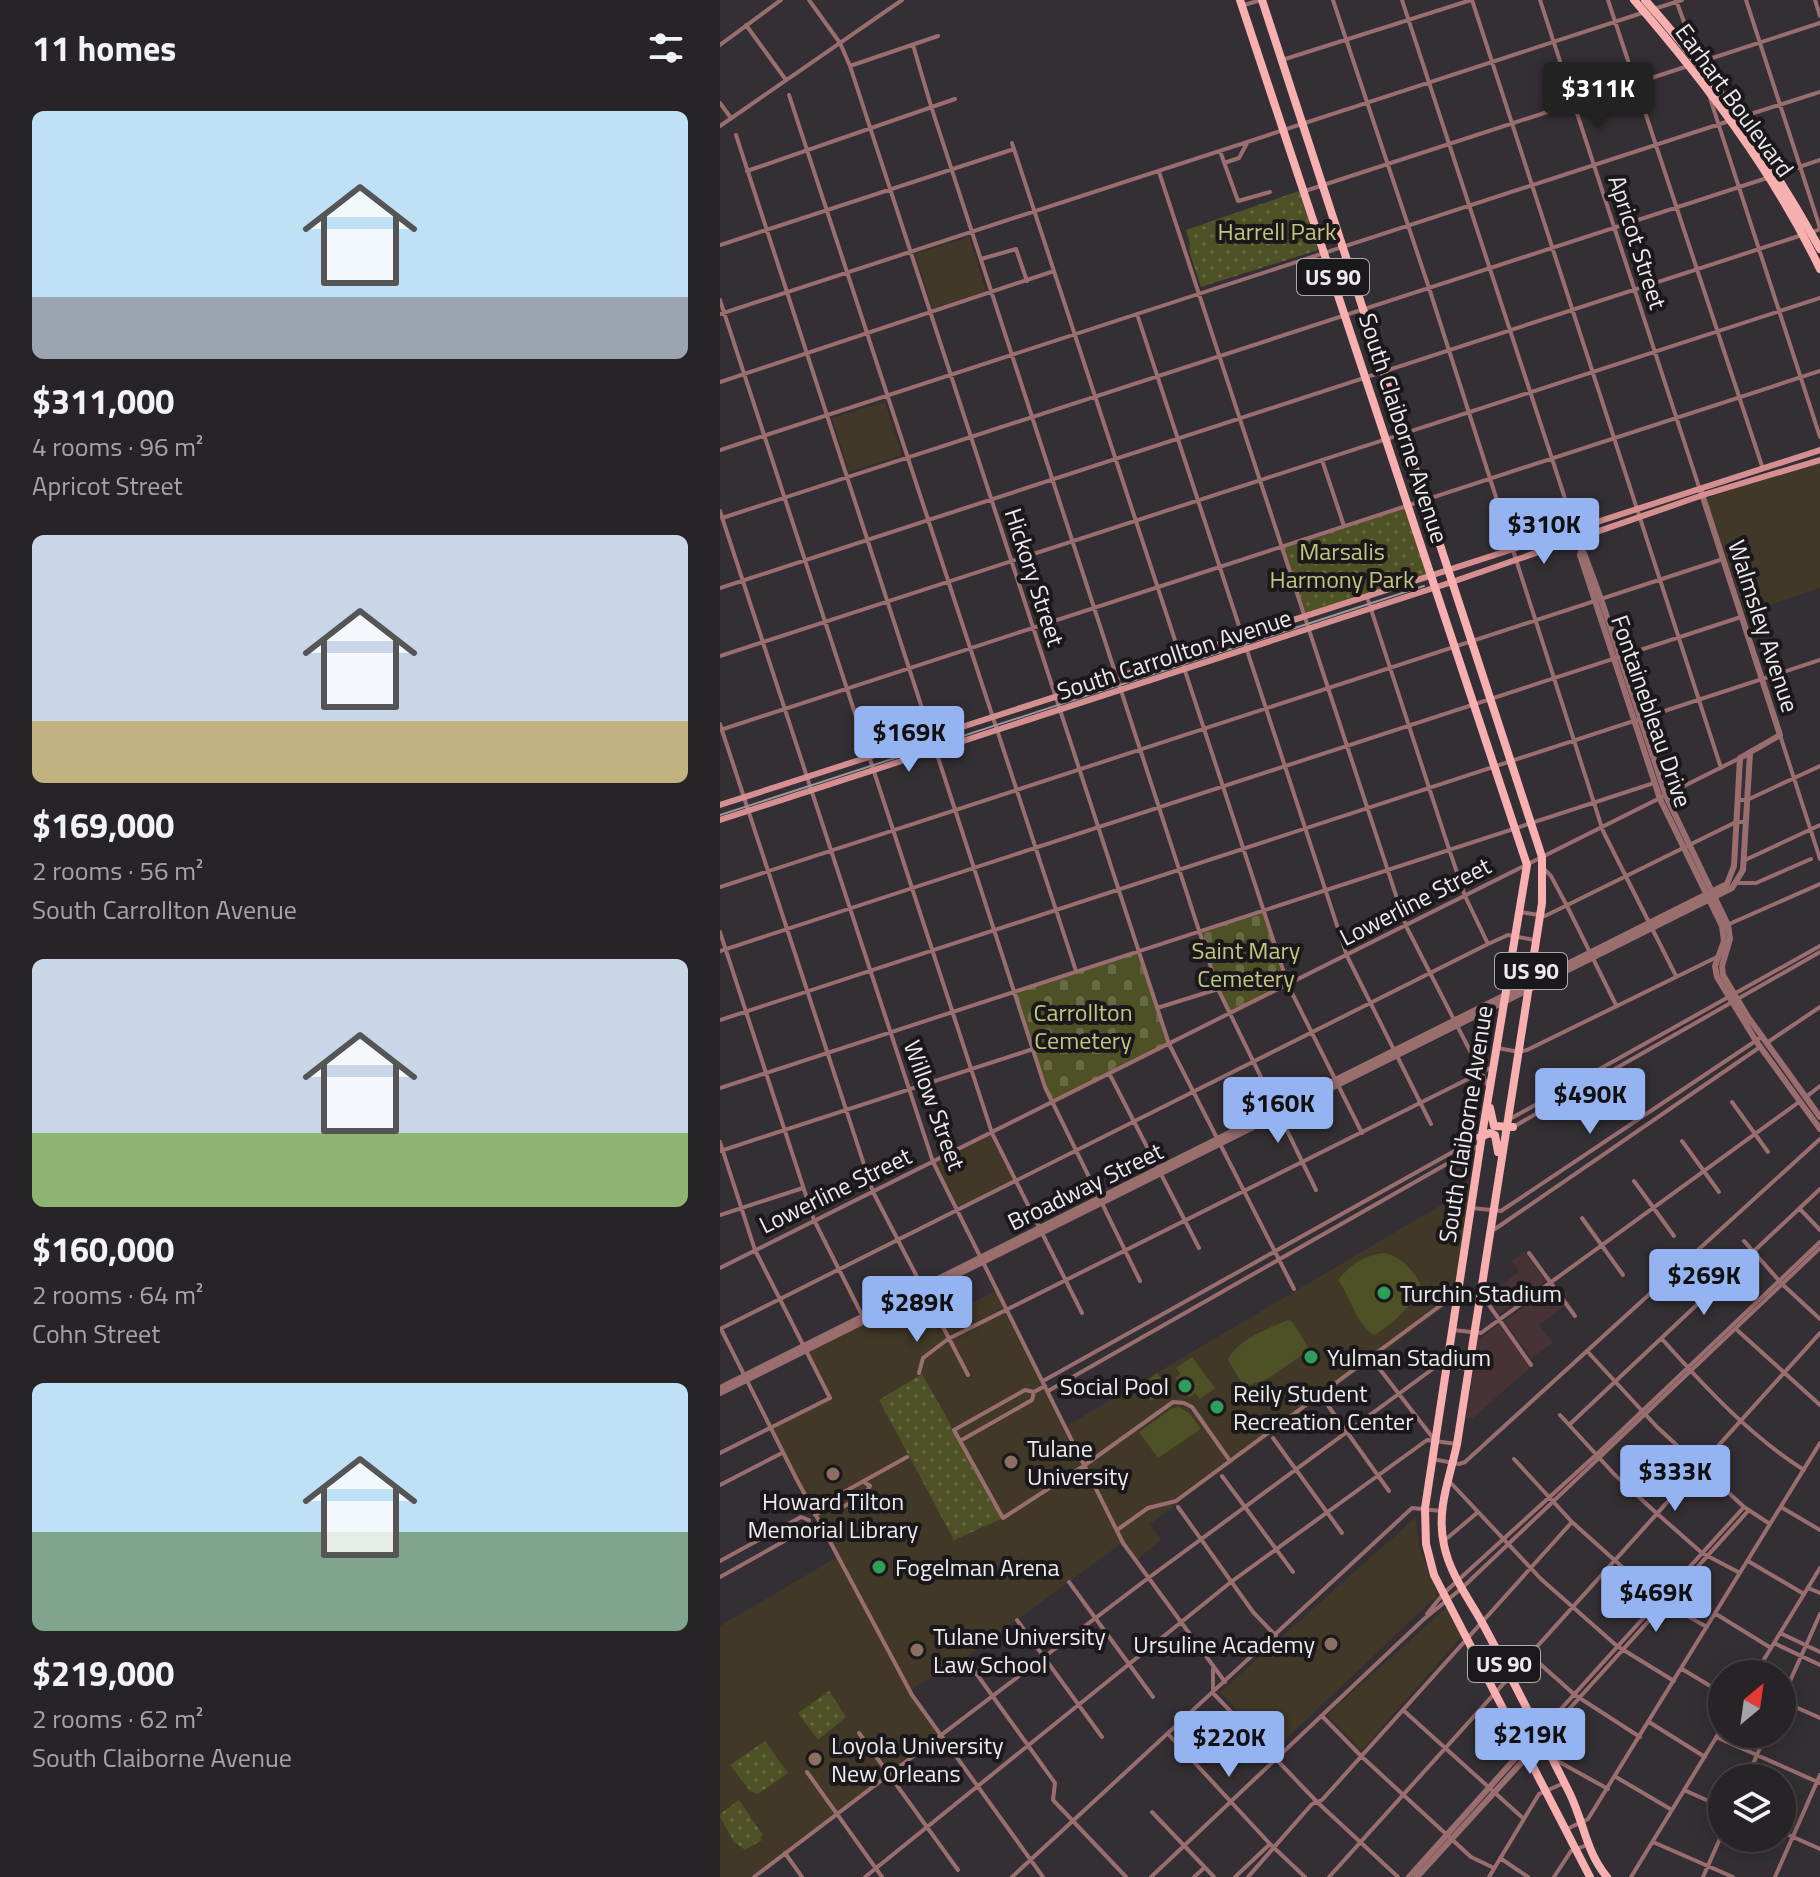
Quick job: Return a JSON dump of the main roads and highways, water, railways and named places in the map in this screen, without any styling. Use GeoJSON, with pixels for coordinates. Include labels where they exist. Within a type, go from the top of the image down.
{"type":"FeatureCollection","features":[{"type":"Feature","properties":{"kind":"main road","name":"South Claiborne Avenue"},"geometry":{"type":"LineString","coordinates":[[1262,0],[1542,857],[1540,915],[1496,1193],[1498,1210],[1491,1228],[1457,1444],[1441,1511],[1443,1541],[1451,1568],[1552,1757],[1596,1865],[1607,1877]]}},
{"type":"Feature","properties":{"kind":"main road","name":"Earhart Boulevard"},"geometry":{"type":"LineString","coordinates":[[1634,0],[1649,10],[1684,46],[1708,92],[1733,120]]}},
{"type":"Feature","properties":{"kind":"main road","name":"Earhart Boulevard"},"geometry":{"type":"LineString","coordinates":[[1645,0],[1649,10],[1693,64],[1814,231],[1820,249]]}},
{"type":"Feature","properties":{"kind":"main road","name":"South Claiborne Avenue"},"geometry":{"type":"LineString","coordinates":[[1241,3],[1527,865],[1494,1066],[1478,1142],[1472,1208],[1425,1508],[1426,1544],[1434,1575],[1590,1877]]}},
{"type":"Feature","properties":{"kind":"main road","name":"Earhart Boulevard"},"geometry":{"type":"LineString","coordinates":[[1814,231],[1820,269]]}},
{"type":"Feature","properties":{"kind":"main road","name":"South Carrollton Avenue"},"geometry":{"type":"LineString","coordinates":[[720,820],[1640,519],[1701,491],[1820,450]]}},
{"type":"Feature","properties":{"kind":"main road","name":"South Carrollton Avenue"},"geometry":{"type":"LineString","coordinates":[[720,805],[1637,508],[1766,477],[1820,460]]}},
{"type":"Feature","properties":{"kind":"main road"},"geometry":{"type":"LineString","coordinates":[[1416,528],[1422,520],[1435,528],[1429,542],[1419,539]]}},
{"type":"Feature","properties":{"kind":"main road"},"geometry":{"type":"LineString","coordinates":[[1498,553],[1501,564]]}},
{"type":"Feature","properties":{"kind":"main road"},"geometry":{"type":"LineString","coordinates":[[1424,554],[1432,559],[1445,558]]}},
{"type":"Feature","properties":{"kind":"main road"},"geometry":{"type":"LineString","coordinates":[[1375,606],[1378,592]]}},
{"type":"Feature","properties":{"kind":"main road"},"geometry":{"type":"LineString","coordinates":[[1439,598],[1448,596],[1459,602]]}},
{"type":"Feature","properties":{"kind":"main road"},"geometry":{"type":"LineString","coordinates":[[1446,620],[1451,614],[1463,613]]}},
{"type":"Feature","properties":{"kind":"main road"},"geometry":{"type":"LineString","coordinates":[[1449,632],[1460,634],[1466,625]]}},
{"type":"Feature","properties":{"kind":"main road"},"geometry":{"type":"LineString","coordinates":[[1491,1079],[1491,1121],[1495,1127],[1509,1125]]}},
{"type":"Feature","properties":{"kind":"main road"},"geometry":{"type":"LineString","coordinates":[[1478,1142],[1490,1133],[1498,1139],[1496,1193]]}},
{"type":"Feature","properties":{"kind":"tram line"},"geometry":{"type":"LineString","coordinates":[[720,815],[1424,586]]}},
{"type":"Feature","properties":{"kind":"place","name":"Turchin Stadium"},"geometry":{"type":"Point","coordinates":[1384,1293]}},
{"type":"Feature","properties":{"kind":"place","name":"Yulman Stadium"},"geometry":{"type":"Point","coordinates":[1311,1357]}},
{"type":"Feature","properties":{"kind":"place","name":"Social Pool"},"geometry":{"type":"Point","coordinates":[1185,1386]}},
{"type":"Feature","properties":{"kind":"place","name":"Reily Student Recreation Center"},"geometry":{"type":"Point","coordinates":[1217,1407]}},
{"type":"Feature","properties":{"kind":"place","name":"Tulane University"},"geometry":{"type":"Point","coordinates":[1011,1462]}},
{"type":"Feature","properties":{"kind":"place","name":"Howard Tilton Memorial Library"},"geometry":{"type":"Point","coordinates":[833,1474]}},
{"type":"Feature","properties":{"kind":"place","name":"Fogelman Arena"},"geometry":{"type":"Point","coordinates":[879,1567]}},
{"type":"Feature","properties":{"kind":"place","name":"Ursuline Academy"},"geometry":{"type":"Point","coordinates":[1331,1644]}},
{"type":"Feature","properties":{"kind":"place","name":"Tulane University Law School"},"geometry":{"type":"Point","coordinates":[917,1650]}},
{"type":"Feature","properties":{"kind":"place","name":"Loyola University New Orleans"},"geometry":{"type":"Point","coordinates":[815,1759]}},
{"type":"Feature","properties":{"kind":"park label","name":"Harrell Park"},"geometry":{"type":"Point","coordinates":[1277,231]}},
{"type":"Feature","properties":{"kind":"park label","name":"Marsalis Harmony Park"},"geometry":{"type":"Point","coordinates":[1342,565]}},
{"type":"Feature","properties":{"kind":"park label","name":"Saint Mary Cemetery"},"geometry":{"type":"Point","coordinates":[1246,964]}},
{"type":"Feature","properties":{"kind":"park label","name":"Carrollton Cemetery"},"geometry":{"type":"Point","coordinates":[1083,1026]}}]}
